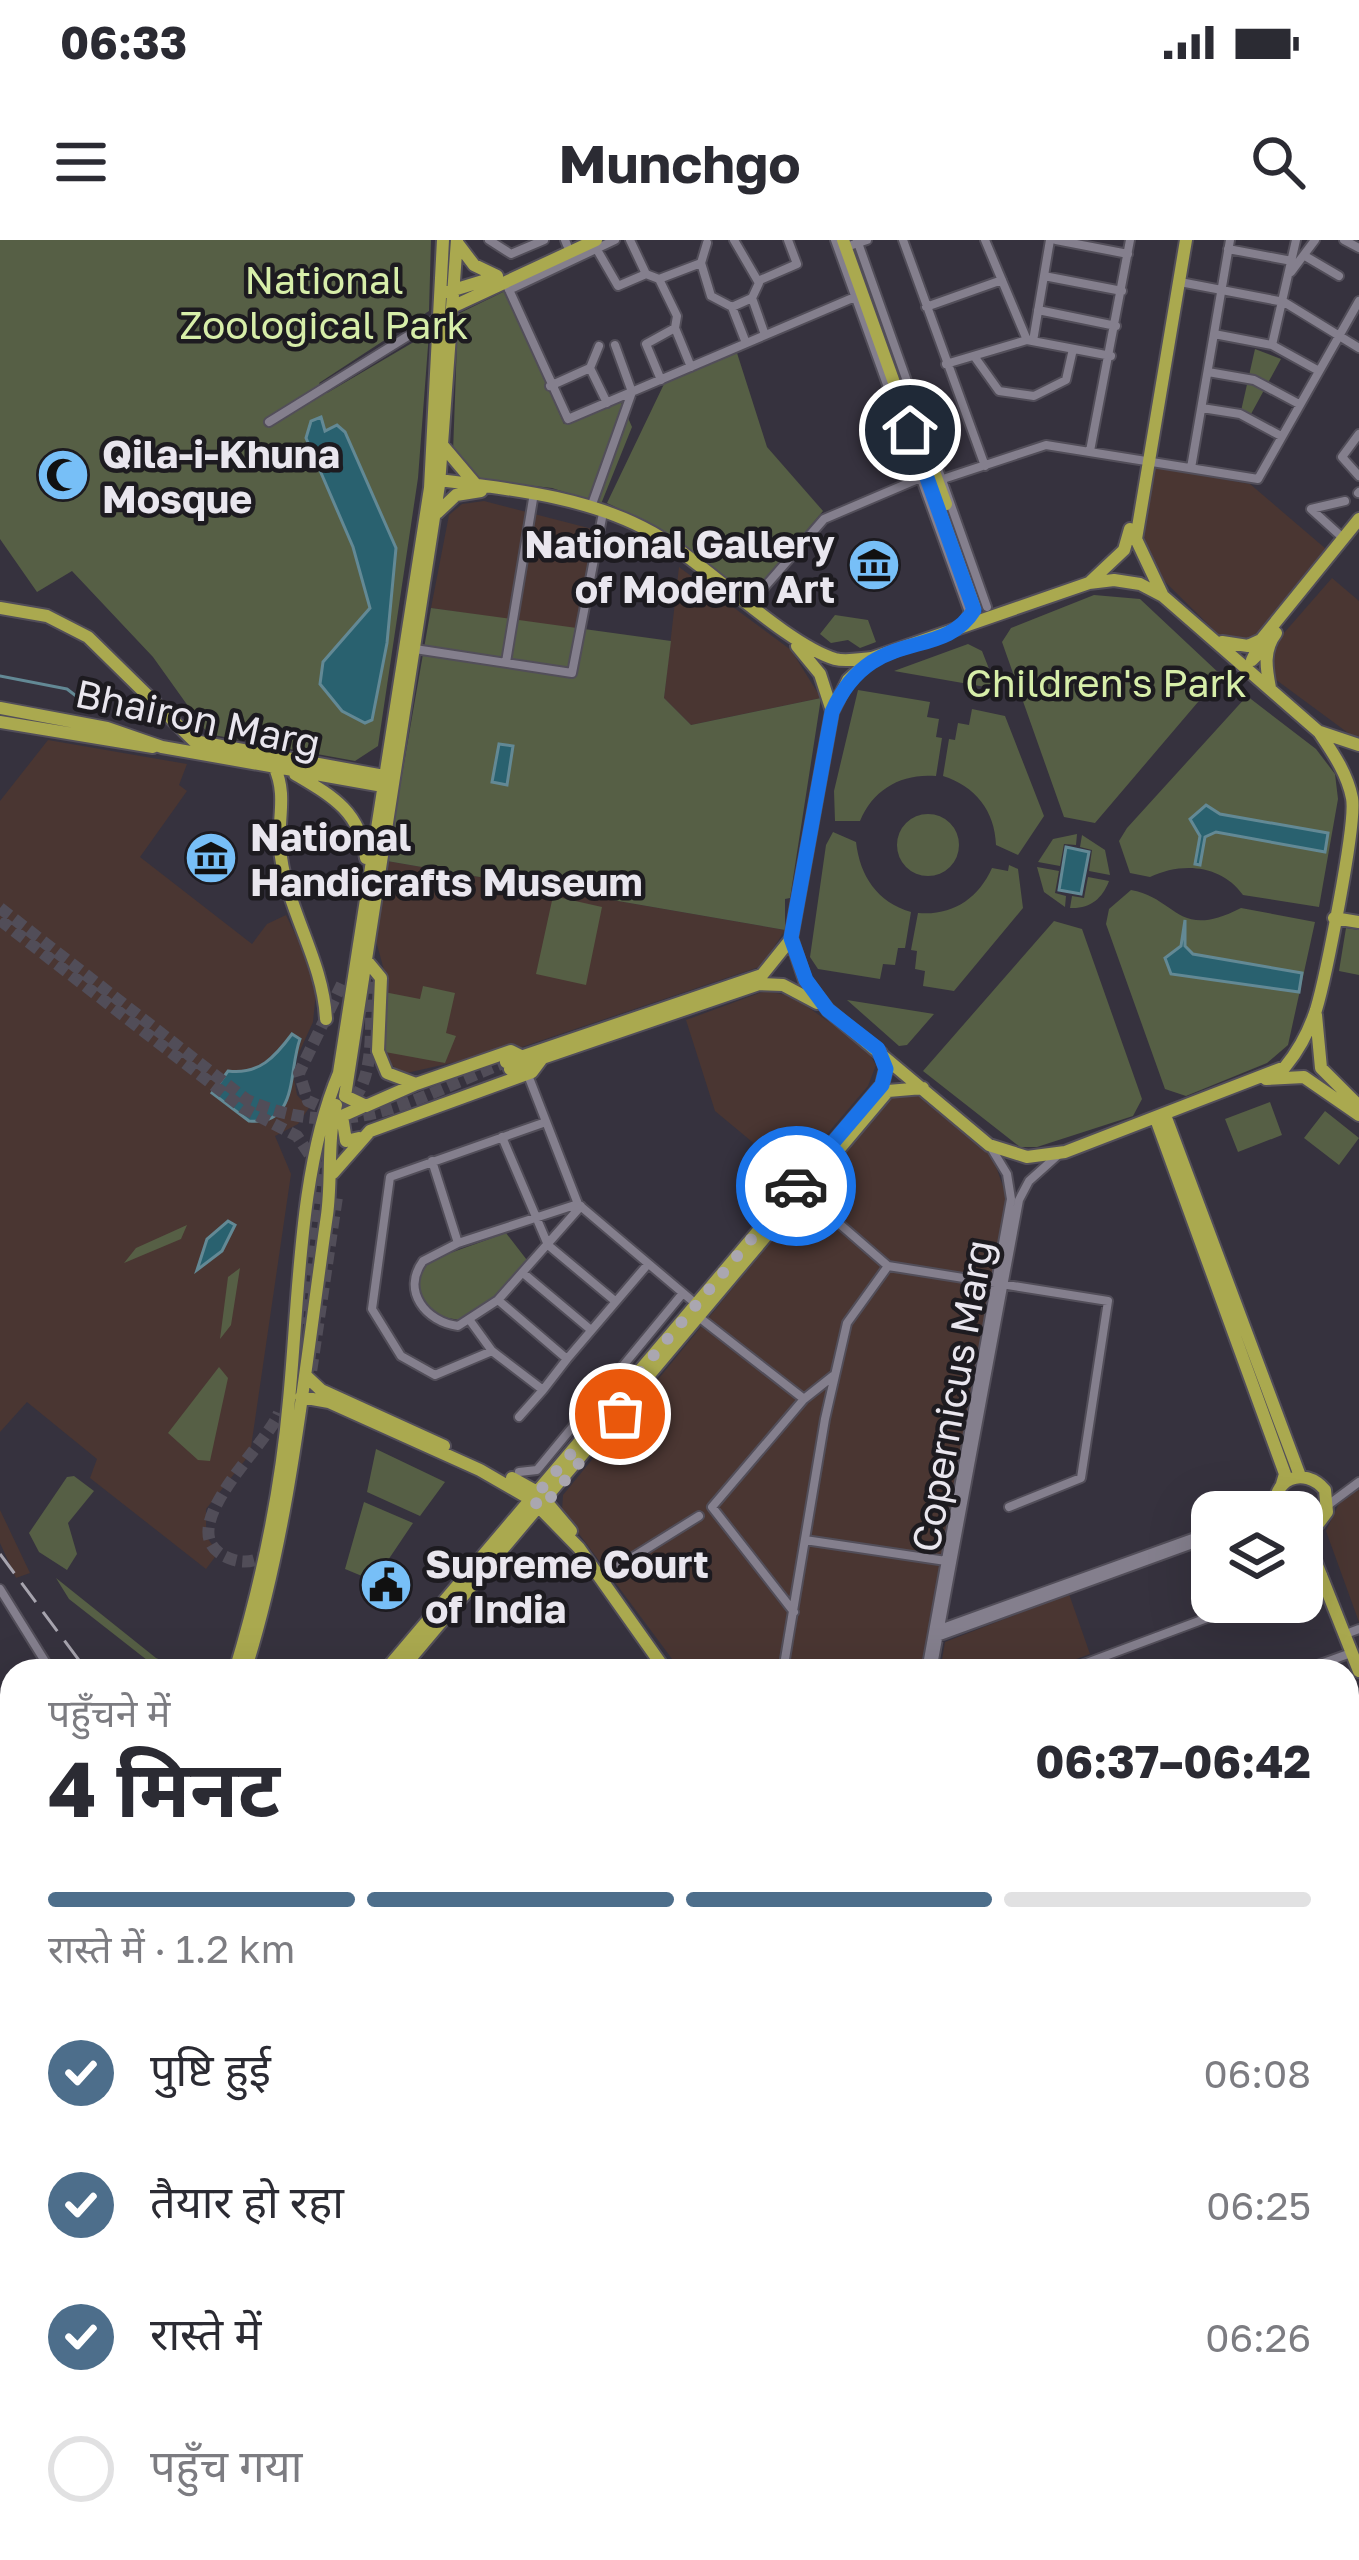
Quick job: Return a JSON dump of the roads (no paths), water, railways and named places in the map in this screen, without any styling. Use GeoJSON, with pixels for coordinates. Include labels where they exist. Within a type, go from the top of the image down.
{"type":"FeatureCollection","features":[{"type":"Feature","properties":{"kind":"main road"},"geometry":{"type":"LineString","coordinates":[[366,1106],[352,1104],[345,1096],[369,968],[433,520],[444,483],[443,240]]}},
{"type":"Feature","properties":{"kind":"main road"},"geometry":{"type":"LineString","coordinates":[[1089,583],[1127,546],[1184,240]]}},
{"type":"Feature","properties":{"kind":"main road"},"geometry":{"type":"LineString","coordinates":[[1163,596],[1136,538],[1184,240]]}},
{"type":"Feature","properties":{"kind":"main road"},"geometry":{"type":"LineString","coordinates":[[238,1659],[256,1596],[290,1386],[313,1178],[339,1073],[430,488],[444,303],[457,241]]}},
{"type":"Feature","properties":{"kind":"main road"},"geometry":{"type":"LineString","coordinates":[[457,241],[474,265],[504,280]]}},
{"type":"Feature","properties":{"kind":"main road"},"geometry":{"type":"LineString","coordinates":[[852,241],[859,296],[981,604],[1004,611]]}},
{"type":"Feature","properties":{"kind":"main road"},"geometry":{"type":"LineString","coordinates":[[852,241],[974,606],[966,622]]}},
{"type":"Feature","properties":{"kind":"main road"},"geometry":{"type":"LineString","coordinates":[[504,280],[570,242]]}},
{"type":"Feature","properties":{"kind":"main road"},"geometry":{"type":"LineString","coordinates":[[444,303],[596,244]]}},
{"type":"Feature","properties":{"kind":"main road"},"geometry":{"type":"LineString","coordinates":[[442,445],[480,489]]}},
{"type":"Feature","properties":{"kind":"main road"},"geometry":{"type":"LineString","coordinates":[[444,483],[596,513],[650,537],[825,655],[843,661],[872,658],[1089,583],[1139,584],[1163,596],[1249,663],[1318,732],[1338,760],[1357,801],[1316,1007],[1299,1049],[1285,1067],[1065,1152],[1027,1157],[989,1145],[930,1090],[828,1010],[776,984],[759,985],[518,1065]]}},
{"type":"Feature","properties":{"kind":"main road"},"geometry":{"type":"LineString","coordinates":[[433,520],[456,495],[480,489],[596,513]]}},
{"type":"Feature","properties":{"kind":"main road"},"geometry":{"type":"LineString","coordinates":[[1249,663],[1359,519]]}},
{"type":"Feature","properties":{"kind":"main road"},"geometry":{"type":"LineString","coordinates":[[1215,640],[1248,646],[1265,642],[1359,529]]}},
{"type":"Feature","properties":{"kind":"main road"},"geometry":{"type":"LineString","coordinates":[[749,604],[805,653],[820,674],[832,712]]}},
{"type":"Feature","properties":{"kind":"main road","name":"Bhairon Marg"},"geometry":{"type":"LineString","coordinates":[[0,608],[47,616],[88,637],[179,726],[193,747],[279,767],[384,781]]}},
{"type":"Feature","properties":{"kind":"main road"},"geometry":{"type":"LineString","coordinates":[[1265,642],[1270,688]]}},
{"type":"Feature","properties":{"kind":"main road"},"geometry":{"type":"LineString","coordinates":[[518,1065],[511,1051],[343,1113],[345,1139],[352,1142],[518,1065],[770,968],[791,938],[832,712],[848,680],[872,658]]}},
{"type":"Feature","properties":{"kind":"main road","name":"Bhairon Marg"},"geometry":{"type":"LineString","coordinates":[[0,708],[141,736],[161,747],[193,747],[352,770],[384,781]]}},
{"type":"Feature","properties":{"kind":"main road"},"geometry":{"type":"LineString","coordinates":[[62,719],[78,736]]}},
{"type":"Feature","properties":{"kind":"main road"},"geometry":{"type":"LineString","coordinates":[[0,722],[161,747],[179,726]]}},
{"type":"Feature","properties":{"kind":"main road"},"geometry":{"type":"LineString","coordinates":[[1318,732],[1359,745]]}},
{"type":"Feature","properties":{"kind":"main road"},"geometry":{"type":"LineString","coordinates":[[352,770],[376,763],[388,748]]}},
{"type":"Feature","properties":{"kind":"main road"},"geometry":{"type":"LineString","coordinates":[[279,767],[351,813],[369,871]]}},
{"type":"Feature","properties":{"kind":"main road"},"geometry":{"type":"LineString","coordinates":[[279,767],[285,794],[280,858],[297,922],[322,975],[326,1019]]}},
{"type":"Feature","properties":{"kind":"main road"},"geometry":{"type":"LineString","coordinates":[[1334,918],[1359,922]]}},
{"type":"Feature","properties":{"kind":"main road"},"geometry":{"type":"LineString","coordinates":[[791,938],[806,980],[828,1010]]}},
{"type":"Feature","properties":{"kind":"main road"},"geometry":{"type":"LineString","coordinates":[[342,984],[358,949]]}},
{"type":"Feature","properties":{"kind":"main road"},"geometry":{"type":"LineString","coordinates":[[369,968],[381,978],[381,1064],[387,1073],[416,1084]]}},
{"type":"Feature","properties":{"kind":"main road"},"geometry":{"type":"LineString","coordinates":[[770,968],[776,984]]}},
{"type":"Feature","properties":{"kind":"main road"},"geometry":{"type":"LineString","coordinates":[[1316,1007],[1318,1056],[1333,1089]]}},
{"type":"Feature","properties":{"kind":"main road"},"geometry":{"type":"LineString","coordinates":[[401,1659],[540,1501],[882,1085],[886,1069],[878,1049]]}},
{"type":"Feature","properties":{"kind":"main road"},"geometry":{"type":"LineString","coordinates":[[248,1659],[266,1592],[301,1397],[333,1177],[333,1116],[350,1068]]}},
{"type":"Feature","properties":{"kind":"main road"},"geometry":{"type":"LineString","coordinates":[[1259,1080],[1304,1077],[1333,1089],[1359,1111]]}},
{"type":"Feature","properties":{"kind":"main road"},"geometry":{"type":"LineString","coordinates":[[540,1501],[608,1409],[804,1193],[888,1091],[914,1086],[930,1090]]}},
{"type":"Feature","properties":{"kind":"main road"},"geometry":{"type":"LineString","coordinates":[[1161,1117],[1300,1476],[1327,1497],[1323,1509]]}},
{"type":"Feature","properties":{"kind":"main road"},"geometry":{"type":"LineString","coordinates":[[1161,1117],[1285,1474],[1280,1491]]}},
{"type":"Feature","properties":{"kind":"main road"},"geometry":{"type":"LineString","coordinates":[[313,1178],[333,1177],[370,1131]]}},
{"type":"Feature","properties":{"kind":"main road"},"geometry":{"type":"LineString","coordinates":[[333,1177],[337,1197]]}},
{"type":"Feature","properties":{"kind":"main road"},"geometry":{"type":"LineString","coordinates":[[290,1369],[303,1324]]}},
{"type":"Feature","properties":{"kind":"main road"},"geometry":{"type":"LineString","coordinates":[[304,1375],[354,1408],[540,1501],[659,1659]]}},
{"type":"Feature","properties":{"kind":"main road"},"geometry":{"type":"LineString","coordinates":[[279,1413],[290,1386]]}},
{"type":"Feature","properties":{"kind":"main road"},"geometry":{"type":"LineString","coordinates":[[301,1397],[354,1408]]}},
{"type":"Feature","properties":{"kind":"main road"},"geometry":{"type":"LineString","coordinates":[[1282,1484],[1300,1476]]}},
{"type":"Feature","properties":{"kind":"main road"},"geometry":{"type":"LineString","coordinates":[[1323,1538],[1355,1631],[1356,1654]]}},
{"type":"Feature","properties":{"kind":"main road"},"geometry":{"type":"LineString","coordinates":[[1324,1574],[1356,1654]]}},
{"type":"Feature","properties":{"kind":"street"},"geometry":{"type":"LineString","coordinates":[[488,240],[509,254],[544,240]]}},
{"type":"Feature","properties":{"kind":"street"},"geometry":{"type":"LineString","coordinates":[[615,240],[596,244],[616,286],[646,274],[659,279],[701,263]]}},
{"type":"Feature","properties":{"kind":"street"},"geometry":{"type":"LineString","coordinates":[[630,240],[646,274]]}},
{"type":"Feature","properties":{"kind":"street"},"geometry":{"type":"LineString","coordinates":[[734,240],[758,281]]}},
{"type":"Feature","properties":{"kind":"street"},"geometry":{"type":"LineString","coordinates":[[765,335],[752,298],[758,281],[797,265],[788,240]]}},
{"type":"Feature","properties":{"kind":"street"},"geometry":{"type":"LineString","coordinates":[[903,240],[985,466]]}},
{"type":"Feature","properties":{"kind":"street"},"geometry":{"type":"LineString","coordinates":[[985,240],[1030,340]]}},
{"type":"Feature","properties":{"kind":"street"},"geometry":{"type":"LineString","coordinates":[[1030,340],[1053,240],[1128,254]]}},
{"type":"Feature","properties":{"kind":"street"},"geometry":{"type":"LineString","coordinates":[[1090,451],[1130,240]]}},
{"type":"Feature","properties":{"kind":"street"},"geometry":{"type":"LineString","coordinates":[[1272,344],[1296,240]]}},
{"type":"Feature","properties":{"kind":"street"},"geometry":{"type":"LineString","coordinates":[[1292,268],[1308,258],[1315,240]]}},
{"type":"Feature","properties":{"kind":"street"},"geometry":{"type":"LineString","coordinates":[[1344,240],[1359,248]]}},
{"type":"Feature","properties":{"kind":"street"},"geometry":{"type":"LineString","coordinates":[[710,241],[701,263],[712,297],[732,307],[746,343]]}},
{"type":"Feature","properties":{"kind":"street"},"geometry":{"type":"LineString","coordinates":[[1191,468],[1229,244],[1292,268]]}},
{"type":"Feature","properties":{"kind":"street"},"geometry":{"type":"LineString","coordinates":[[1308,258],[1339,276]]}},
{"type":"Feature","properties":{"kind":"street"},"geometry":{"type":"LineString","coordinates":[[1044,276],[1122,291]]}},
{"type":"Feature","properties":{"kind":"street"},"geometry":{"type":"LineString","coordinates":[[659,279],[677,316],[675,328],[691,367]]}},
{"type":"Feature","properties":{"kind":"street"},"geometry":{"type":"LineString","coordinates":[[504,280],[567,419],[859,296]]}},
{"type":"Feature","properties":{"kind":"street"},"geometry":{"type":"LineString","coordinates":[[926,307],[1002,280]]}},
{"type":"Feature","properties":{"kind":"street"},"geometry":{"type":"LineString","coordinates":[[1179,281],[1284,302],[1359,348]]}},
{"type":"Feature","properties":{"kind":"street"},"geometry":{"type":"LineString","coordinates":[[732,307],[752,298]]}},
{"type":"Feature","properties":{"kind":"street"},"geometry":{"type":"LineString","coordinates":[[749,604],[824,519],[932,478],[985,466],[1039,445],[1255,481],[1359,301]]}},
{"type":"Feature","properties":{"kind":"street"},"geometry":{"type":"LineString","coordinates":[[268,422],[444,303]]}},
{"type":"Feature","properties":{"kind":"street"},"geometry":{"type":"LineString","coordinates":[[1038,310],[1116,326]]}},
{"type":"Feature","properties":{"kind":"street"},"geometry":{"type":"LineString","coordinates":[[661,380],[646,342],[675,328]]}},
{"type":"Feature","properties":{"kind":"street"},"geometry":{"type":"LineString","coordinates":[[1214,334],[1272,344],[1318,371]]}},
{"type":"Feature","properties":{"kind":"street"},"geometry":{"type":"LineString","coordinates":[[946,364],[1030,340],[1111,356]]}},
{"type":"Feature","properties":{"kind":"street"},"geometry":{"type":"LineString","coordinates":[[414,649],[572,673],[596,513],[632,392],[615,345]]}},
{"type":"Feature","properties":{"kind":"street"},"geometry":{"type":"LineString","coordinates":[[550,386],[590,368],[599,346]]}},
{"type":"Feature","properties":{"kind":"street"},"geometry":{"type":"LineString","coordinates":[[974,356],[1000,391],[1034,396],[1066,380],[1073,349]]}},
{"type":"Feature","properties":{"kind":"street"},"geometry":{"type":"LineString","coordinates":[[590,368],[607,403]]}},
{"type":"Feature","properties":{"kind":"street"},"geometry":{"type":"LineString","coordinates":[[1208,372],[1253,380],[1300,404]]}},
{"type":"Feature","properties":{"kind":"street"},"geometry":{"type":"LineString","coordinates":[[1202,408],[1240,414],[1281,436]]}},
{"type":"Feature","properties":{"kind":"street"},"geometry":{"type":"LineString","coordinates":[[1359,434],[1342,457],[1359,476]]}},
{"type":"Feature","properties":{"kind":"street"},"geometry":{"type":"LineString","coordinates":[[506,662],[533,499]]}},
{"type":"Feature","properties":{"kind":"street"},"geometry":{"type":"LineString","coordinates":[[1343,538],[1311,509],[1345,501]]}},
{"type":"Feature","properties":{"kind":"street"},"geometry":{"type":"LineString","coordinates":[[518,1065],[580,1205],[804,1399]]}},
{"type":"Feature","properties":{"kind":"street"},"geometry":{"type":"LineString","coordinates":[[492,1351],[435,1375],[401,1356],[372,1313],[388,1181],[543,1123]]}},
{"type":"Feature","properties":{"kind":"street"},"geometry":{"type":"LineString","coordinates":[[502,1137],[533,1219],[548,1245],[616,1301]]}},
{"type":"Feature","properties":{"kind":"street","name":"Copernicus Marg"},"geometry":{"type":"LineString","coordinates":[[931,1659],[1015,1199],[1007,1174],[989,1145]]}},
{"type":"Feature","properties":{"kind":"street","name":"Copernicus Marg"},"geometry":{"type":"LineString","coordinates":[[1015,1199],[1035,1175],[1065,1152]]}},
{"type":"Feature","properties":{"kind":"street"},"geometry":{"type":"LineString","coordinates":[[432,1161],[458,1244]]}},
{"type":"Feature","properties":{"kind":"street"},"geometry":{"type":"LineString","coordinates":[[804,1193],[888,1266],[1101,1298],[1110,1309],[1081,1478],[1009,1507]]}},
{"type":"Feature","properties":{"kind":"street"},"geometry":{"type":"LineString","coordinates":[[580,1205],[524,1273],[471,1322],[437,1321],[416,1297],[420,1264],[458,1244],[580,1205]]}},
{"type":"Feature","properties":{"kind":"street"},"geometry":{"type":"LineString","coordinates":[[519,1417],[648,1264]]}},
{"type":"Feature","properties":{"kind":"street"},"geometry":{"type":"LineString","coordinates":[[785,1659],[834,1375],[848,1323],[888,1266]]}},
{"type":"Feature","properties":{"kind":"street"},"geometry":{"type":"LineString","coordinates":[[524,1273],[591,1330]]}},
{"type":"Feature","properties":{"kind":"street","name":"Copernicus Marg"},"geometry":{"type":"LineString","coordinates":[[945,1583],[1000,1281]]}},
{"type":"Feature","properties":{"kind":"street"},"geometry":{"type":"LineString","coordinates":[[520,1472],[537,1470],[683,1293]]}},
{"type":"Feature","properties":{"kind":"street"},"geometry":{"type":"LineString","coordinates":[[498,1300],[567,1359]]}},
{"type":"Feature","properties":{"kind":"street"},"geometry":{"type":"LineString","coordinates":[[471,1322],[492,1351],[543,1390]]}},
{"type":"Feature","properties":{"kind":"street"},"geometry":{"type":"LineString","coordinates":[[794,1612],[712,1507],[804,1399],[834,1375]]}},
{"type":"Feature","properties":{"kind":"street"},"geometry":{"type":"LineString","coordinates":[[596,1399],[608,1409]]}},
{"type":"Feature","properties":{"kind":"street"},"geometry":{"type":"LineString","coordinates":[[1327,1497],[1359,1480]]}},
{"type":"Feature","properties":{"kind":"street"},"geometry":{"type":"LineString","coordinates":[[1327,1497],[1359,1480]]}},
{"type":"Feature","properties":{"kind":"street"},"geometry":{"type":"LineString","coordinates":[[601,1577],[698,1516]]}},
{"type":"Feature","properties":{"kind":"street"},"geometry":{"type":"LineString","coordinates":[[805,1540],[946,1561]]}},
{"type":"Feature","properties":{"kind":"street"},"geometry":{"type":"LineString","coordinates":[[936,1633],[1191,1542]]}},
{"type":"Feature","properties":{"kind":"street"},"geometry":{"type":"LineString","coordinates":[[0,1588],[44,1659]]}},
{"type":"Feature","properties":{"kind":"street"},"geometry":{"type":"LineString","coordinates":[[1098,1659],[1194,1623]]}},
{"type":"Feature","properties":{"kind":"water"},"geometry":{"type":"Polygon","coordinates":[[[321,417],[325,431],[337,425],[345,432],[396,548],[387,643],[372,720],[365,723],[342,711],[320,684],[323,662],[370,608],[353,547],[306,438],[311,421],[321,417]]]}},
{"type":"Feature","properties":{"kind":"water"},"geometry":{"type":"Polygon","coordinates":[[[499,744],[513,746],[507,785],[492,782],[499,744]]]}},
{"type":"Feature","properties":{"kind":"water"},"geometry":{"type":"Polygon","coordinates":[[[1206,805],[1220,814],[1328,833],[1325,852],[1216,832],[1205,837],[1200,865],[1195,864],[1200,836],[1190,819],[1206,805]]]}},
{"type":"Feature","properties":{"kind":"water"},"geometry":{"type":"Polygon","coordinates":[[[1066,847],[1089,852],[1081,894],[1059,890],[1066,847]]]}},
{"type":"Feature","properties":{"kind":"water"},"geometry":{"type":"Polygon","coordinates":[[[1185,920],[1185,946],[1193,954],[1302,973],[1299,992],[1171,974],[1165,958],[1181,946],[1185,920]]]}},
{"type":"Feature","properties":{"kind":"water"},"geometry":{"type":"Polygon","coordinates":[[[292,1034],[300,1039],[289,1094],[276,1115],[249,1121],[212,1093],[228,1071],[265,1063],[292,1034]]]}},
{"type":"Feature","properties":{"kind":"water"},"geometry":{"type":"Polygon","coordinates":[[[228,1221],[235,1225],[222,1251],[197,1270],[207,1239],[228,1221]]]}},
{"type":"Feature","properties":{"kind":"waterway"},"geometry":{"type":"LineString","coordinates":[[0,676],[67,689],[93,709]]}},
{"type":"Feature","properties":{"kind":"tunnel"},"geometry":{"type":"LineString","coordinates":[[0,908],[247,1100],[284,1113],[349,1118],[379,1112],[506,1062]]}},
{"type":"Feature","properties":{"kind":"tunnel"},"geometry":{"type":"LineString","coordinates":[[0,920],[243,1108],[297,1136],[322,1173],[303,1324]]}},
{"type":"Feature","properties":{"kind":"tunnel"},"geometry":{"type":"LineString","coordinates":[[342,984],[299,1073],[308,1101],[330,1111],[347,1105],[365,1076],[371,976]]}},
{"type":"Feature","properties":{"kind":"tunnel"},"geometry":{"type":"LineString","coordinates":[[306,1406],[337,1197]]}},
{"type":"Feature","properties":{"kind":"tunnel"},"geometry":{"type":"LineString","coordinates":[[270,1552],[253,1560],[234,1560],[214,1549],[208,1533],[224,1491],[279,1413]]}},
{"type":"Feature","properties":{"kind":"railway"},"geometry":{"type":"LineString","coordinates":[[0,1554],[78,1659]]}},
{"type":"Feature","properties":{"kind":"place","name":"Qila-i-Khuna Mosque"},"geometry":{"type":"Point","coordinates":[63,475]}},
{"type":"Feature","properties":{"kind":"place","name":"National Gallery of Modern Art"},"geometry":{"type":"Point","coordinates":[874,565]}},
{"type":"Feature","properties":{"kind":"place","name":"National Handicrafts Museum"},"geometry":{"type":"Point","coordinates":[211,858]}},
{"type":"Feature","properties":{"kind":"place","name":"Supreme Court of India"},"geometry":{"type":"Point","coordinates":[386,1585]}},
{"type":"Feature","properties":{"kind":"park label","name":"National Zoological Park"},"geometry":{"type":"Point","coordinates":[324,302]}},
{"type":"Feature","properties":{"kind":"park label","name":"Children's Park"},"geometry":{"type":"Point","coordinates":[1106,682]}}]}
